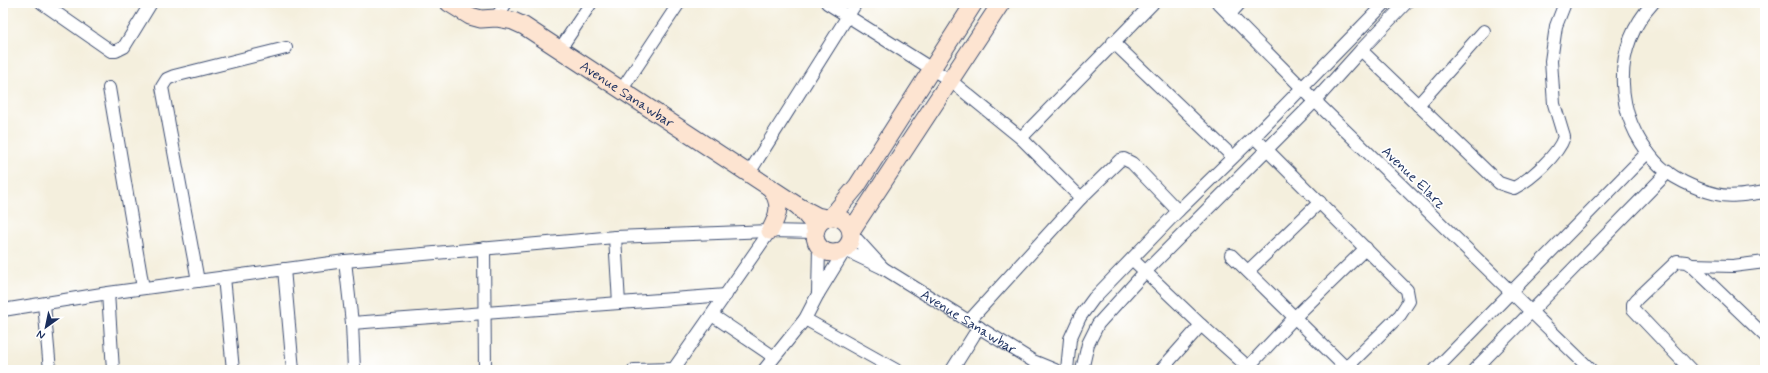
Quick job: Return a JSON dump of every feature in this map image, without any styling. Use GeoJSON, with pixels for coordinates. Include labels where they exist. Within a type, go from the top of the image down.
{"type":"FeatureCollection","features":[{"type":"Feature","properties":{"kind":"street"},"geometry":{"type":"LineString","coordinates":[[42,3],[111,51],[116,51],[124,47],[147,4]]}},
{"type":"Feature","properties":{"kind":"street","name":"Avenue Sanawbar"},"geometry":{"type":"LineString","coordinates":[[449,3],[470,16],[480,20],[496,18],[513,21],[524,26],[749,172],[798,206],[817,216],[822,229]]}},
{"type":"Feature","properties":{"kind":"street"},"geometry":{"type":"LineString","coordinates":[[496,18],[506,3]]}},
{"type":"Feature","properties":{"kind":"street"},"geometry":{"type":"LineString","coordinates":[[560,49],[591,3]]}},
{"type":"Feature","properties":{"kind":"street"},"geometry":{"type":"LineString","coordinates":[[622,89],[679,3]]}},
{"type":"Feature","properties":{"kind":"street"},"geometry":{"type":"LineString","coordinates":[[827,3],[951,81],[1021,138],[1081,198]]}},
{"type":"Feature","properties":{"kind":"street"},"geometry":{"type":"LineString","coordinates":[[749,172],[856,3]]}},
{"type":"Feature","properties":{"kind":"street"},"geometry":{"type":"LineString","coordinates":[[818,294],[822,229],[857,186],[974,3]]}},
{"type":"Feature","properties":{"kind":"street"},"geometry":{"type":"LineString","coordinates":[[764,370],[805,320],[818,294],[851,242],[852,232],[1001,3]]}},
{"type":"Feature","properties":{"kind":"street"},"geometry":{"type":"LineString","coordinates":[[1021,138],[1113,42],[1153,3]]}},
{"type":"Feature","properties":{"kind":"street","name":"Avenue Elarz"},"geometry":{"type":"LineString","coordinates":[[1218,3],[1315,101],[1591,370]]}},
{"type":"Feature","properties":{"kind":"street"},"geometry":{"type":"LineString","coordinates":[[1230,14],[1240,3]]}},
{"type":"Feature","properties":{"kind":"street"},"geometry":{"type":"LineString","coordinates":[[1067,370],[1070,339],[1080,317],[1094,298],[1178,211],[1254,137],[1385,3]]}},
{"type":"Feature","properties":{"kind":"street"},"geometry":{"type":"LineString","coordinates":[[1082,370],[1088,344],[1098,324],[1145,272],[1315,101],[1406,3]]}},
{"type":"Feature","properties":{"kind":"street"},"geometry":{"type":"LineString","coordinates":[[1361,50],[1499,182],[1514,188],[1522,184],[1556,153],[1564,137],[1554,104],[1551,61],[1556,26],[1565,3]]}},
{"type":"Feature","properties":{"kind":"street"},"geometry":{"type":"LineString","coordinates":[[1653,3],[1634,29],[1626,51],[1622,70],[1623,92],[1636,133],[1656,162],[1668,172],[1693,186],[1718,194],[1742,195],[1765,192]]}},
{"type":"Feature","properties":{"kind":"street"},"geometry":{"type":"LineString","coordinates":[[1418,105],[1484,31]]}},
{"type":"Feature","properties":{"kind":"street"},"geometry":{"type":"LineString","coordinates":[[1113,42],[1233,158]]}},
{"type":"Feature","properties":{"kind":"street"},"geometry":{"type":"LineString","coordinates":[[198,281],[162,87],[167,79],[174,76],[286,48]]}},
{"type":"Feature","properties":{"kind":"street"},"geometry":{"type":"LineString","coordinates":[[109,88],[143,288]]}},
{"type":"Feature","properties":{"kind":"street"},"geometry":{"type":"LineString","coordinates":[[1231,254],[1345,369],[1400,315],[1409,302],[1407,290],[1402,284],[1254,137]]}},
{"type":"Feature","properties":{"kind":"street"},"geometry":{"type":"LineString","coordinates":[[1435,370],[1648,152]]}},
{"type":"Feature","properties":{"kind":"street"},"geometry":{"type":"LineString","coordinates":[[952,370],[974,324],[1081,198],[1116,163],[1124,159],[1132,162],[1178,211]]}},
{"type":"Feature","properties":{"kind":"street"},"geometry":{"type":"LineString","coordinates":[[1474,370],[1668,172]]}},
{"type":"Feature","properties":{"kind":"street"},"geometry":{"type":"LineString","coordinates":[[634,370],[673,369],[770,231],[776,218],[778,208],[777,196],[770,187]]}},
{"type":"Feature","properties":{"kind":"street"},"geometry":{"type":"LineString","coordinates":[[1248,271],[1320,202]]}},
{"type":"Feature","properties":{"kind":"street"},"geometry":{"type":"LineString","coordinates":[[3,310],[108,293],[345,261],[615,237],[822,229],[837,217],[846,222],[852,232],[883,268]]}},
{"type":"Feature","properties":{"kind":"street"},"geometry":{"type":"LineString","coordinates":[[822,229],[830,253],[845,250],[883,268]]}},
{"type":"Feature","properties":{"kind":"street"},"geometry":{"type":"LineString","coordinates":[[615,237],[619,303]]}},
{"type":"Feature","properties":{"kind":"street"},"geometry":{"type":"LineString","coordinates":[[484,248],[486,313],[485,370]]}},
{"type":"Feature","properties":{"kind":"street"},"geometry":{"type":"LineString","coordinates":[[1132,259],[1246,369],[1295,317],[1366,248]]}},
{"type":"Feature","properties":{"kind":"street"},"geometry":{"type":"LineString","coordinates":[[345,261],[352,323],[354,370]]}},
{"type":"Feature","properties":{"kind":"street"},"geometry":{"type":"LineString","coordinates":[[1691,370],[1633,309],[1633,304],[1637,299],[1677,261],[1682,261],[1691,265],[1765,336]]}},
{"type":"Feature","properties":{"kind":"street"},"geometry":{"type":"LineString","coordinates":[[1691,265],[1733,266],[1765,262]]}},
{"type":"Feature","properties":{"kind":"street","name":"Avenue Sanawbar"},"geometry":{"type":"LineString","coordinates":[[883,268],[1034,361],[1055,370]]}},
{"type":"Feature","properties":{"kind":"street"},"geometry":{"type":"LineString","coordinates":[[284,269],[293,370]]}},
{"type":"Feature","properties":{"kind":"street"},"geometry":{"type":"LineString","coordinates":[[224,277],[233,370]]}},
{"type":"Feature","properties":{"kind":"street"},"geometry":{"type":"LineString","coordinates":[[108,293],[113,370]]}},
{"type":"Feature","properties":{"kind":"street"},"geometry":{"type":"LineString","coordinates":[[352,323],[726,295]]}},
{"type":"Feature","properties":{"kind":"street"},"geometry":{"type":"LineString","coordinates":[[44,304],[50,370]]}},
{"type":"Feature","properties":{"kind":"street"},"geometry":{"type":"LineString","coordinates":[[712,315],[774,357]]}},
{"type":"Feature","properties":{"kind":"street"},"geometry":{"type":"LineString","coordinates":[[805,320],[881,366],[896,370]]}},
{"type":"Feature","properties":{"kind":"street"},"geometry":{"type":"LineString","coordinates":[[1161,370],[1201,325]]}}]}
